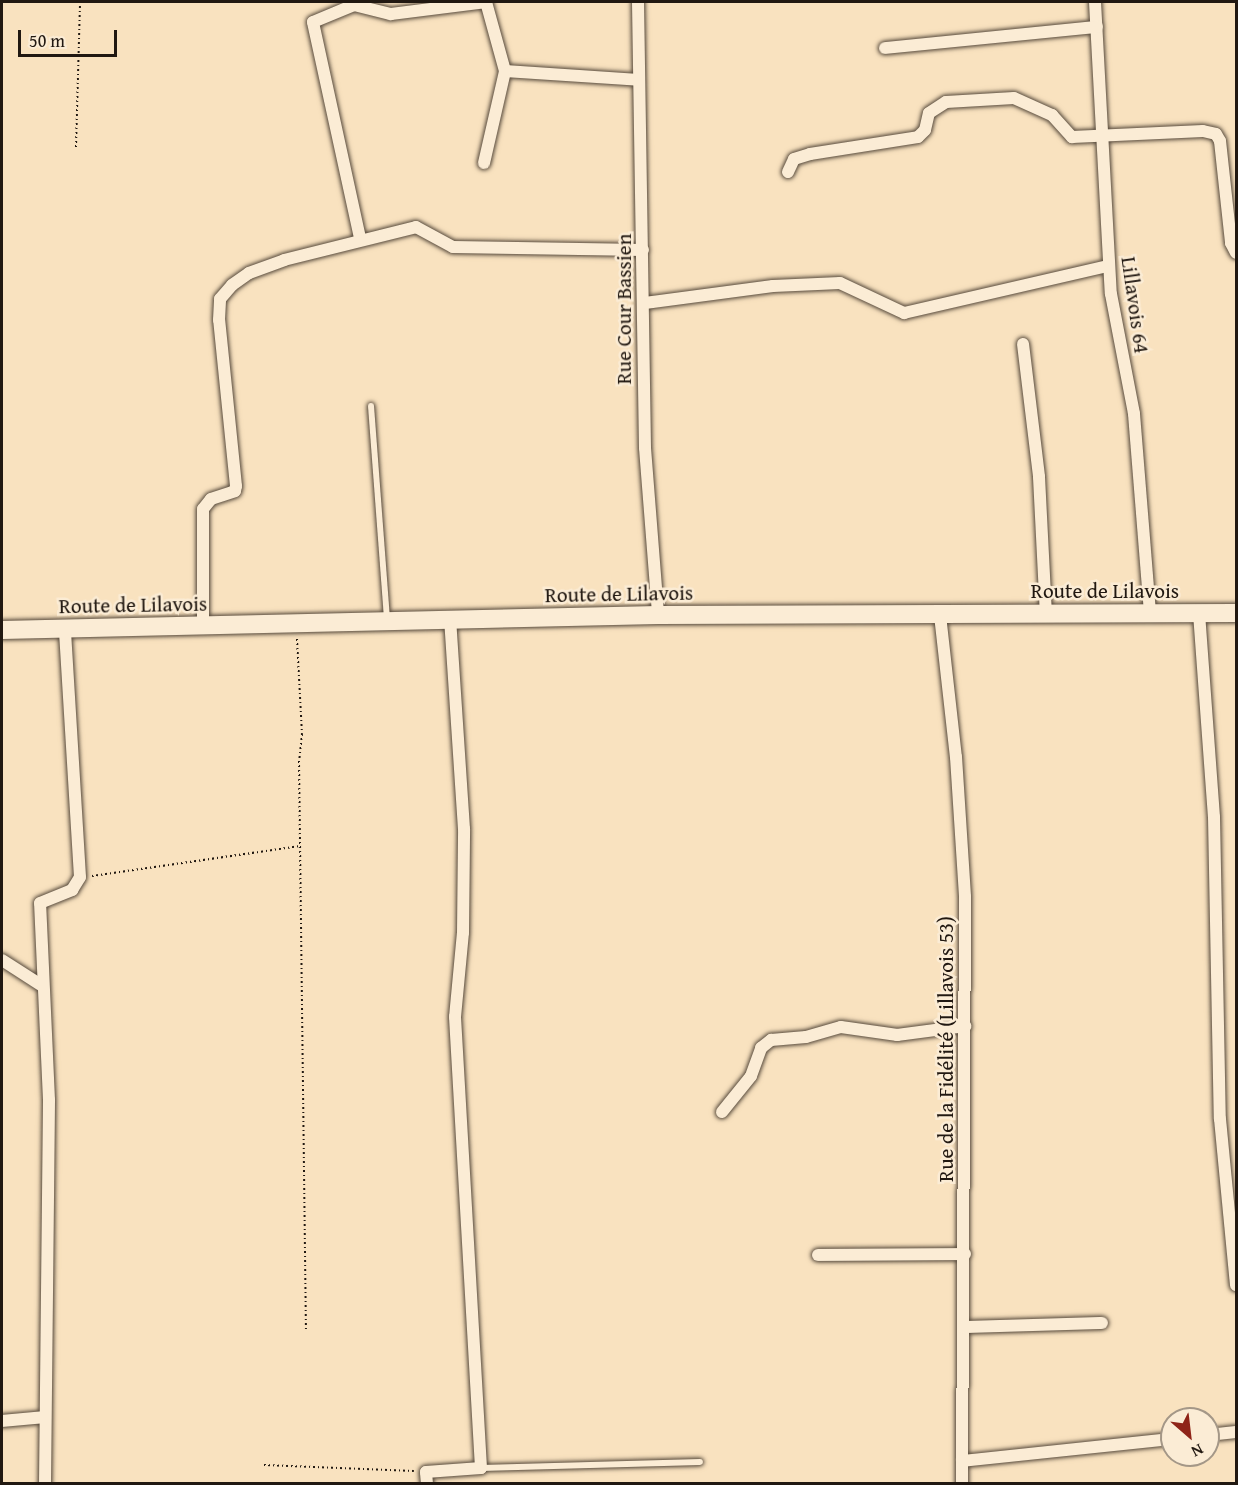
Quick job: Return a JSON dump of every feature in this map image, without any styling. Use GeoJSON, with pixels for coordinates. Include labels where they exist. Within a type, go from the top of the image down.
{"type":"FeatureCollection","features":[{"type":"Feature","properties":{"kind":"main road","name":"Route de Lilavois"},"geometry":{"type":"LineString","coordinates":[[2,630],[658,615],[1236,612]]}},
{"type":"Feature","properties":{"kind":"street"},"geometry":{"type":"LineString","coordinates":[[360,238],[313,22],[354,5],[391,14],[486,2],[505,71],[484,163]]}},
{"type":"Feature","properties":{"kind":"street","name":"Rue Cour Bassien"},"geometry":{"type":"LineString","coordinates":[[638,2],[645,303],[645,448],[658,615]]}},
{"type":"Feature","properties":{"kind":"street","name":"Lillavois 64"},"geometry":{"type":"LineString","coordinates":[[1095,2],[1104,138],[1108,266],[1134,414],[1150,613]]}},
{"type":"Feature","properties":{"kind":"street"},"geometry":{"type":"LineString","coordinates":[[885,48],[1097,27]]}},
{"type":"Feature","properties":{"kind":"street"},"geometry":{"type":"LineString","coordinates":[[505,71],[639,81]]}},
{"type":"Feature","properties":{"kind":"street"},"geometry":{"type":"LineString","coordinates":[[788,172],[794,159],[810,154],[918,137],[925,130],[929,113],[946,102],[1014,98],[1052,115],[1072,137],[1104,138],[1203,131],[1216,134],[1220,141],[1231,243],[1236,253]]}},
{"type":"Feature","properties":{"kind":"street"},"geometry":{"type":"LineString","coordinates":[[202,627],[203,509],[211,499],[235,491],[236,486],[220,299],[249,273],[360,238],[416,227],[453,247],[644,250]]}},
{"type":"Feature","properties":{"kind":"street"},"geometry":{"type":"LineString","coordinates":[[645,303],[772,286],[840,284],[904,313],[1108,266]]}},
{"type":"Feature","properties":{"kind":"street"},"geometry":{"type":"LineString","coordinates":[[1023,344],[1039,477],[1046,613]]}},
{"type":"Feature","properties":{"kind":"street"},"geometry":{"type":"LineString","coordinates":[[1199,613],[1214,817],[1220,1119],[1236,1286]]}},
{"type":"Feature","properties":{"kind":"street","name":"Rue de la Fidélité (Lillavois 53)"},"geometry":{"type":"LineString","coordinates":[[940,615],[956,757],[964,897],[965,1254],[962,1484]]}},
{"type":"Feature","properties":{"kind":"street"},"geometry":{"type":"LineString","coordinates":[[426,1478],[481,1468],[455,1017],[463,933],[464,829],[450,620]]}},
{"type":"Feature","properties":{"kind":"street"},"geometry":{"type":"LineString","coordinates":[[45,1484],[49,1100],[41,985],[40,903],[72,890],[80,877],[65,629]]}},
{"type":"Feature","properties":{"kind":"street"},"geometry":{"type":"LineString","coordinates":[[2,960],[41,985]]}},
{"type":"Feature","properties":{"kind":"street"},"geometry":{"type":"LineString","coordinates":[[722,1112],[751,1076],[761,1048],[771,1040],[806,1037],[841,1027],[897,1035],[965,1026]]}},
{"type":"Feature","properties":{"kind":"street"},"geometry":{"type":"LineString","coordinates":[[818,1256],[965,1254]]}},
{"type":"Feature","properties":{"kind":"street"},"geometry":{"type":"LineString","coordinates":[[964,1327],[1102,1323]]}},
{"type":"Feature","properties":{"kind":"street"},"geometry":{"type":"LineString","coordinates":[[2,1420],[45,1417]]}},
{"type":"Feature","properties":{"kind":"street"},"geometry":{"type":"LineString","coordinates":[[1220,1434],[1236,1432]]}},
{"type":"Feature","properties":{"kind":"street"},"geometry":{"type":"LineString","coordinates":[[962,1461],[1160,1440]]}},
{"type":"Feature","properties":{"kind":"lane"},"geometry":{"type":"LineString","coordinates":[[371,406],[387,622]]}},
{"type":"Feature","properties":{"kind":"lane"},"geometry":{"type":"LineString","coordinates":[[481,1468],[700,1462]]}},
{"type":"Feature","properties":{"kind":"path"},"geometry":{"type":"LineString","coordinates":[[76,147],[80,2]]}},
{"type":"Feature","properties":{"kind":"path"},"geometry":{"type":"LineString","coordinates":[[297,624],[302,846],[306,1330]]}},
{"type":"Feature","properties":{"kind":"path"},"geometry":{"type":"LineString","coordinates":[[80,877],[302,846]]}},
{"type":"Feature","properties":{"kind":"path"},"geometry":{"type":"LineString","coordinates":[[264,1466],[426,1478]]}}]}
